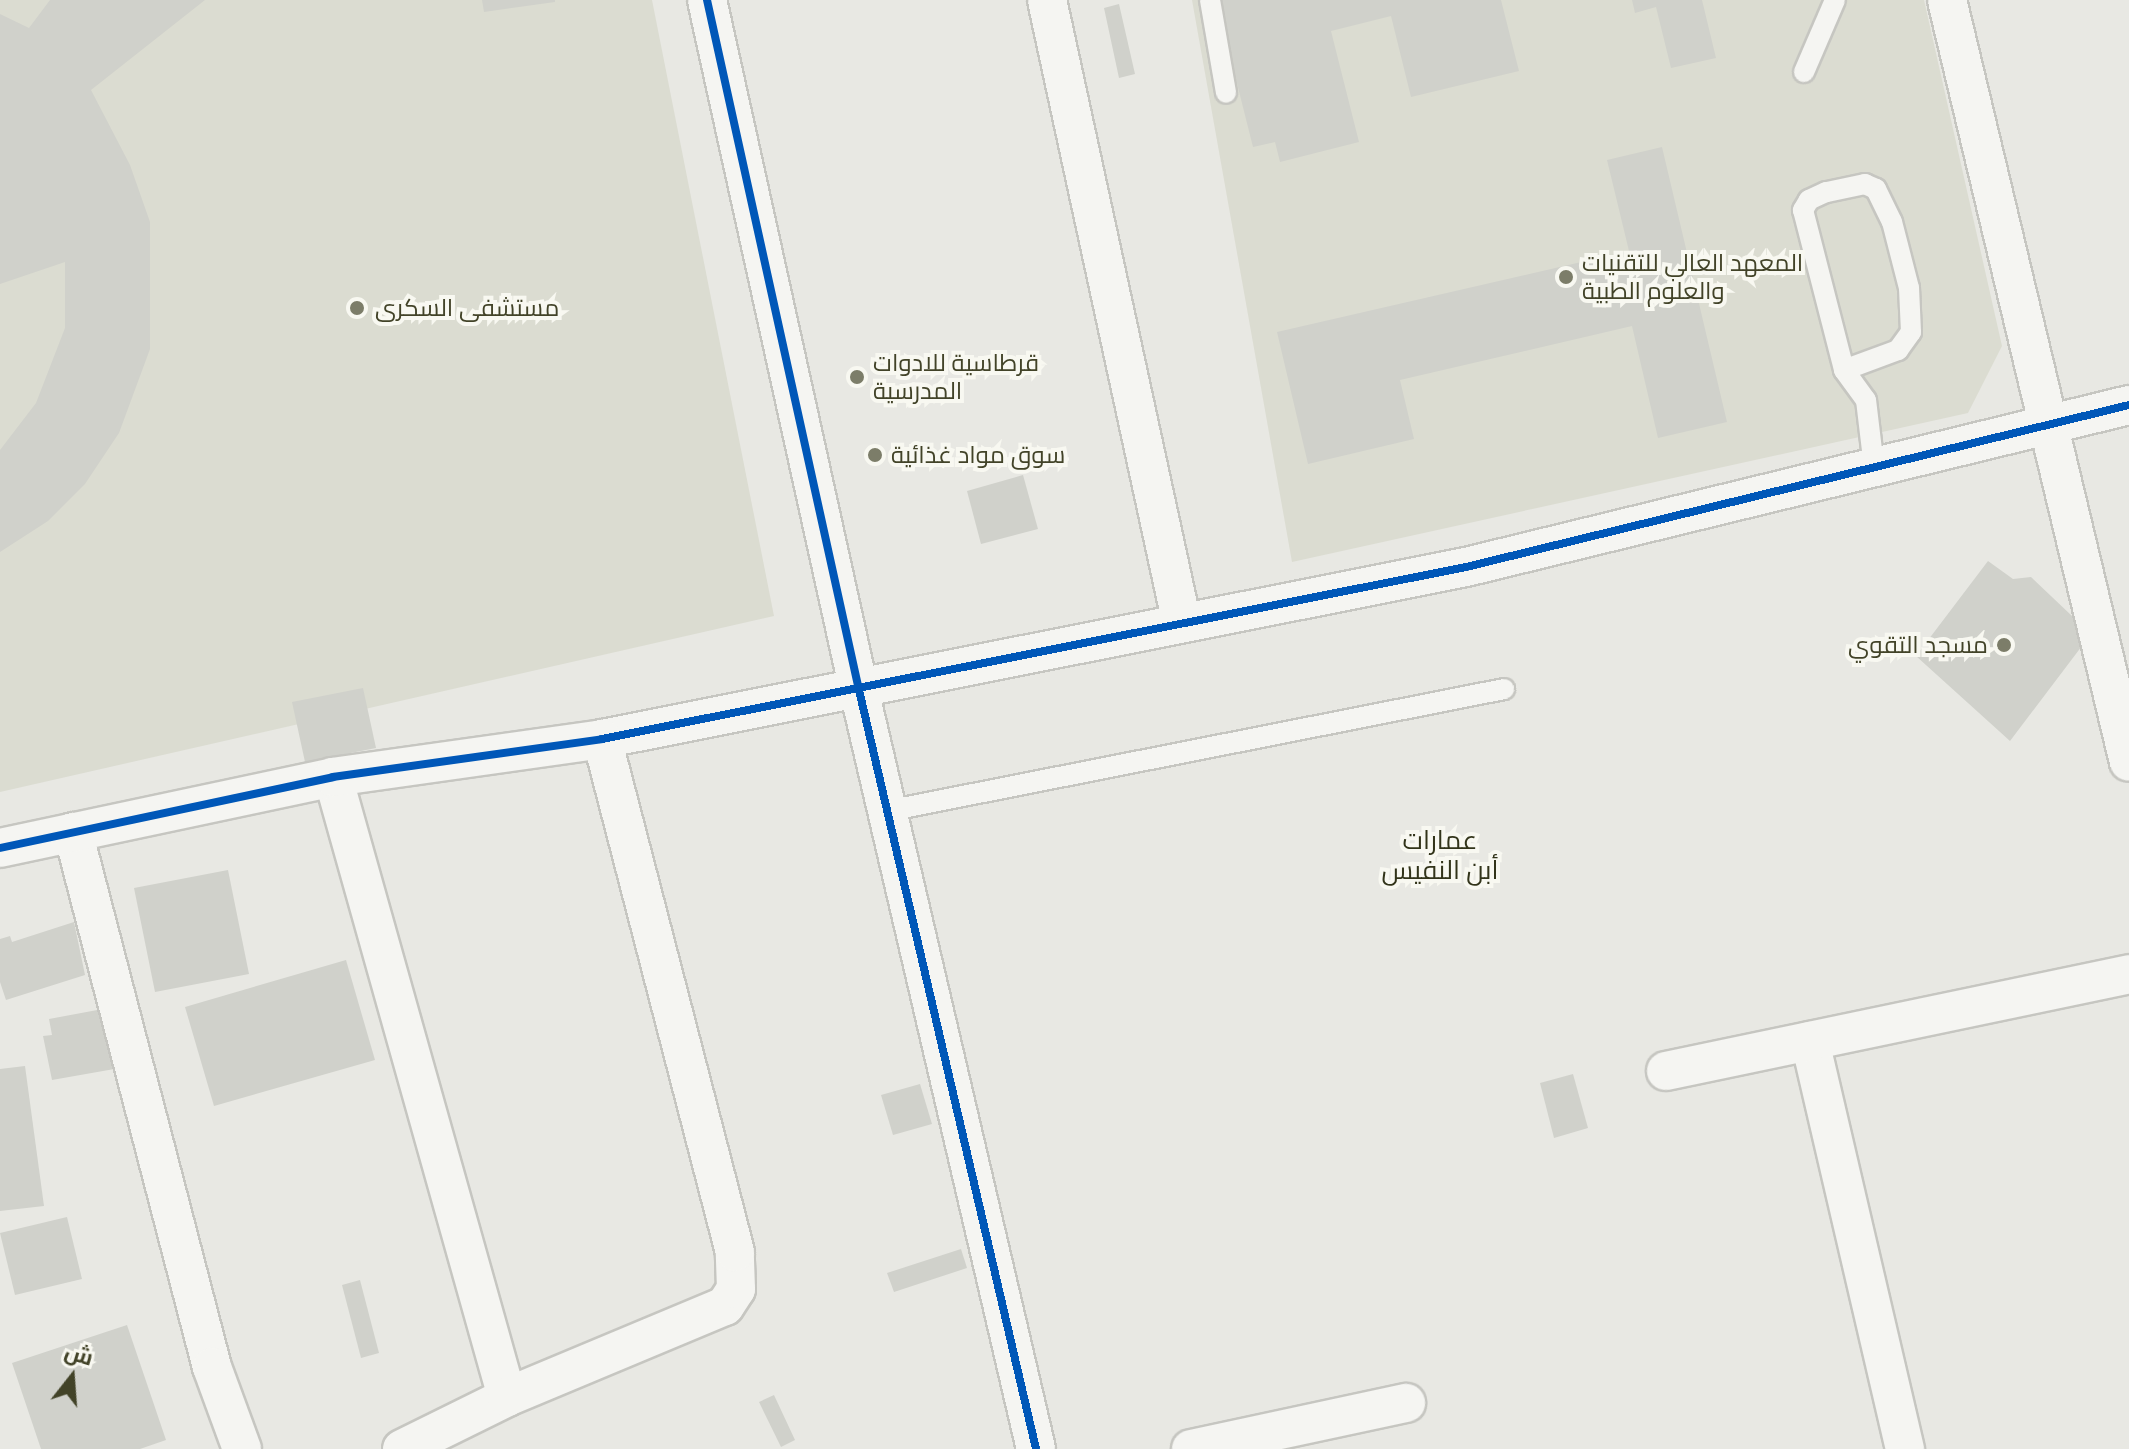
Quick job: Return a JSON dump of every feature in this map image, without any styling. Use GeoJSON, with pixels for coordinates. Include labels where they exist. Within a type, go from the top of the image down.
{"type":"FeatureCollection","features":[{"type":"Feature","properties":{"kind":"street"},"geometry":{"type":"LineString","coordinates":[[707,0],[859,690],[1036,1449]]}},
{"type":"Feature","properties":{"kind":"street"},"geometry":{"type":"LineString","coordinates":[[1047,0],[1182,624]]}},
{"type":"Feature","properties":{"kind":"street"},"geometry":{"type":"LineString","coordinates":[[1947,0],[2051,424],[2129,762]]}},
{"type":"Feature","properties":{"kind":"street"},"geometry":{"type":"LineString","coordinates":[[0,848],[333,777],[602,739],[1466,567],[2129,405]]}},
{"type":"Feature","properties":{"kind":"street"},"geometry":{"type":"LineString","coordinates":[[402,1449],[507,1397],[725,1306],[738,1280],[735,1252],[602,739]]}},
{"type":"Feature","properties":{"kind":"street"},"geometry":{"type":"LineString","coordinates":[[333,777],[507,1397]]}},
{"type":"Feature","properties":{"kind":"street"},"geometry":{"type":"LineString","coordinates":[[73,832],[212,1367],[242,1449]]}},
{"type":"Feature","properties":{"kind":"street"},"geometry":{"type":"LineString","coordinates":[[1666,1071],[2129,974]]}},
{"type":"Feature","properties":{"kind":"street"},"geometry":{"type":"LineString","coordinates":[[1810,1041],[1905,1449]]}},
{"type":"Feature","properties":{"kind":"street"},"geometry":{"type":"LineString","coordinates":[[1191,1449],[1406,1403]]}},
{"type":"Feature","properties":{"kind":"lane"},"geometry":{"type":"LineString","coordinates":[[1210,0],[1226,93]]}},
{"type":"Feature","properties":{"kind":"lane"},"geometry":{"type":"LineString","coordinates":[[1804,72],[1835,0]]}},
{"type":"Feature","properties":{"kind":"lane"},"geometry":{"type":"LineString","coordinates":[[1844,370],[1898,350],[1911,332],[1909,288],[1892,222],[1876,189],[1865,184],[1826,192],[1809,200],[1803,210],[1844,370],[1866,400],[1874,467]]}},
{"type":"Feature","properties":{"kind":"lane"},"geometry":{"type":"LineString","coordinates":[[887,811],[1504,689]]}},
{"type":"Feature","properties":{"kind":"shaded area","name":"مستشفى السكرى"},"geometry":{"type":"Polygon","coordinates":[[[0,0],[652,0],[774,616],[0,792],[0,0]]]}},
{"type":"Feature","properties":{"kind":"shaded area"},"geometry":{"type":"Polygon","coordinates":[[[1192,0],[1924,0],[2002,346],[1968,413],[1292,562],[1192,0]]]}},
{"type":"Feature","properties":{"kind":"building"},"geometry":{"type":"Polygon","coordinates":[[[50,0],[205,0],[91,90],[130,165],[150,222],[150,349],[119,433],[85,484],[48,521],[0,552],[0,450],[36,403],[65,328],[65,262],[0,284],[0,14],[29,28],[50,0]]]}},
{"type":"Feature","properties":{"kind":"building"},"geometry":{"type":"Polygon","coordinates":[[[482,0],[555,0],[555,2],[484,12],[482,0]]]}},
{"type":"Feature","properties":{"kind":"building"},"geometry":{"type":"Polygon","coordinates":[[[1216,0],[1501,0],[1519,71],[1411,97],[1391,16],[1331,31],[1359,142],[1280,162],[1275,142],[1253,147],[1216,0]]]}},
{"type":"Feature","properties":{"kind":"building"},"geometry":{"type":"Polygon","coordinates":[[[1632,0],[1702,0],[1716,58],[1671,68],[1656,7],[1635,13],[1632,0]]]}},
{"type":"Feature","properties":{"kind":"building"},"geometry":{"type":"Polygon","coordinates":[[[1119,4],[1135,74],[1119,78],[1104,8],[1119,4]]]}},
{"type":"Feature","properties":{"kind":"building"},"geometry":{"type":"Polygon","coordinates":[[[1662,147],[1727,422],[1658,438],[1632,326],[1400,380],[1414,439],[1308,464],[1277,332],[1629,251],[1607,160],[1662,147]]]}},
{"type":"Feature","properties":{"kind":"building"},"geometry":{"type":"Polygon","coordinates":[[[1023,475],[1038,529],[981,544],[967,491],[1023,475]]]}},
{"type":"Feature","properties":{"kind":"building","name":"مسجد التقوي"},"geometry":{"type":"Polygon","coordinates":[[[1988,561],[2013,579],[2031,577],[2091,634],[2010,741],[1916,656],[1988,561]]]}},
{"type":"Feature","properties":{"kind":"building"},"geometry":{"type":"Polygon","coordinates":[[[363,688],[376,748],[305,762],[292,702],[363,688]]]}},
{"type":"Feature","properties":{"kind":"building"},"geometry":{"type":"Polygon","coordinates":[[[228,870],[249,974],[155,992],[134,888],[228,870]]]}},
{"type":"Feature","properties":{"kind":"building"},"geometry":{"type":"Polygon","coordinates":[[[74,922],[85,975],[6,1000],[0,982],[0,939],[10,936],[12,942],[74,922]]]}},
{"type":"Feature","properties":{"kind":"building"},"geometry":{"type":"Polygon","coordinates":[[[346,960],[375,1060],[214,1106],[185,1007],[346,960]]]}},
{"type":"Feature","properties":{"kind":"building"},"geometry":{"type":"Polygon","coordinates":[[[108,1008],[120,1068],[52,1080],[43,1036],[52,1035],[49,1019],[108,1008]]]}},
{"type":"Feature","properties":{"kind":"building"},"geometry":{"type":"Polygon","coordinates":[[[25,1066],[44,1206],[0,1211],[0,1069],[25,1066]]]}},
{"type":"Feature","properties":{"kind":"building"},"geometry":{"type":"Polygon","coordinates":[[[1573,1074],[1588,1128],[1554,1138],[1540,1083],[1573,1074]]]}},
{"type":"Feature","properties":{"kind":"building"},"geometry":{"type":"Polygon","coordinates":[[[920,1084],[932,1124],[893,1135],[881,1095],[920,1084]]]}},
{"type":"Feature","properties":{"kind":"building"},"geometry":{"type":"Polygon","coordinates":[[[67,1217],[82,1279],[15,1295],[0,1233],[67,1217]]]}},
{"type":"Feature","properties":{"kind":"building"},"geometry":{"type":"Polygon","coordinates":[[[961,1249],[967,1268],[894,1292],[887,1273],[961,1249]]]}},
{"type":"Feature","properties":{"kind":"building"},"geometry":{"type":"Polygon","coordinates":[[[360,1280],[379,1353],[361,1358],[342,1285],[360,1280]]]}},
{"type":"Feature","properties":{"kind":"building"},"geometry":{"type":"Polygon","coordinates":[[[127,1325],[166,1440],[140,1449],[41,1449],[12,1363],[127,1325]]]}},
{"type":"Feature","properties":{"kind":"building"},"geometry":{"type":"Polygon","coordinates":[[[774,1395],[795,1440],[781,1447],[759,1402],[774,1395]]]}},
{"type":"Feature","properties":{"kind":"cycle path"},"geometry":{"type":"LineString","coordinates":[[707,0],[859,690],[1036,1449]]}},
{"type":"Feature","properties":{"kind":"cycle path"},"geometry":{"type":"LineString","coordinates":[[0,848],[333,777],[602,739],[1466,567],[2129,405]]}},
{"type":"Feature","properties":{"kind":"place","name":"المعهد العالي للتقنيات والعلوم الطبية"},"geometry":{"type":"Point","coordinates":[1566,277]}},
{"type":"Feature","properties":{"kind":"place","name":"مستشفى السكرى"},"geometry":{"type":"Point","coordinates":[357,308]}},
{"type":"Feature","properties":{"kind":"place","name":"قرطاسية للادوات المدرسية"},"geometry":{"type":"Point","coordinates":[857,377]}},
{"type":"Feature","properties":{"kind":"place","name":"سوق مواد غذائية"},"geometry":{"type":"Point","coordinates":[875,455]}},
{"type":"Feature","properties":{"kind":"place","name":"مسجد التقوي"},"geometry":{"type":"Point","coordinates":[2004,645]}},
{"type":"Feature","properties":{"kind":"district","name":"عمارات أبن النفيس"},"geometry":{"type":"Point","coordinates":[1440,855]}}]}
